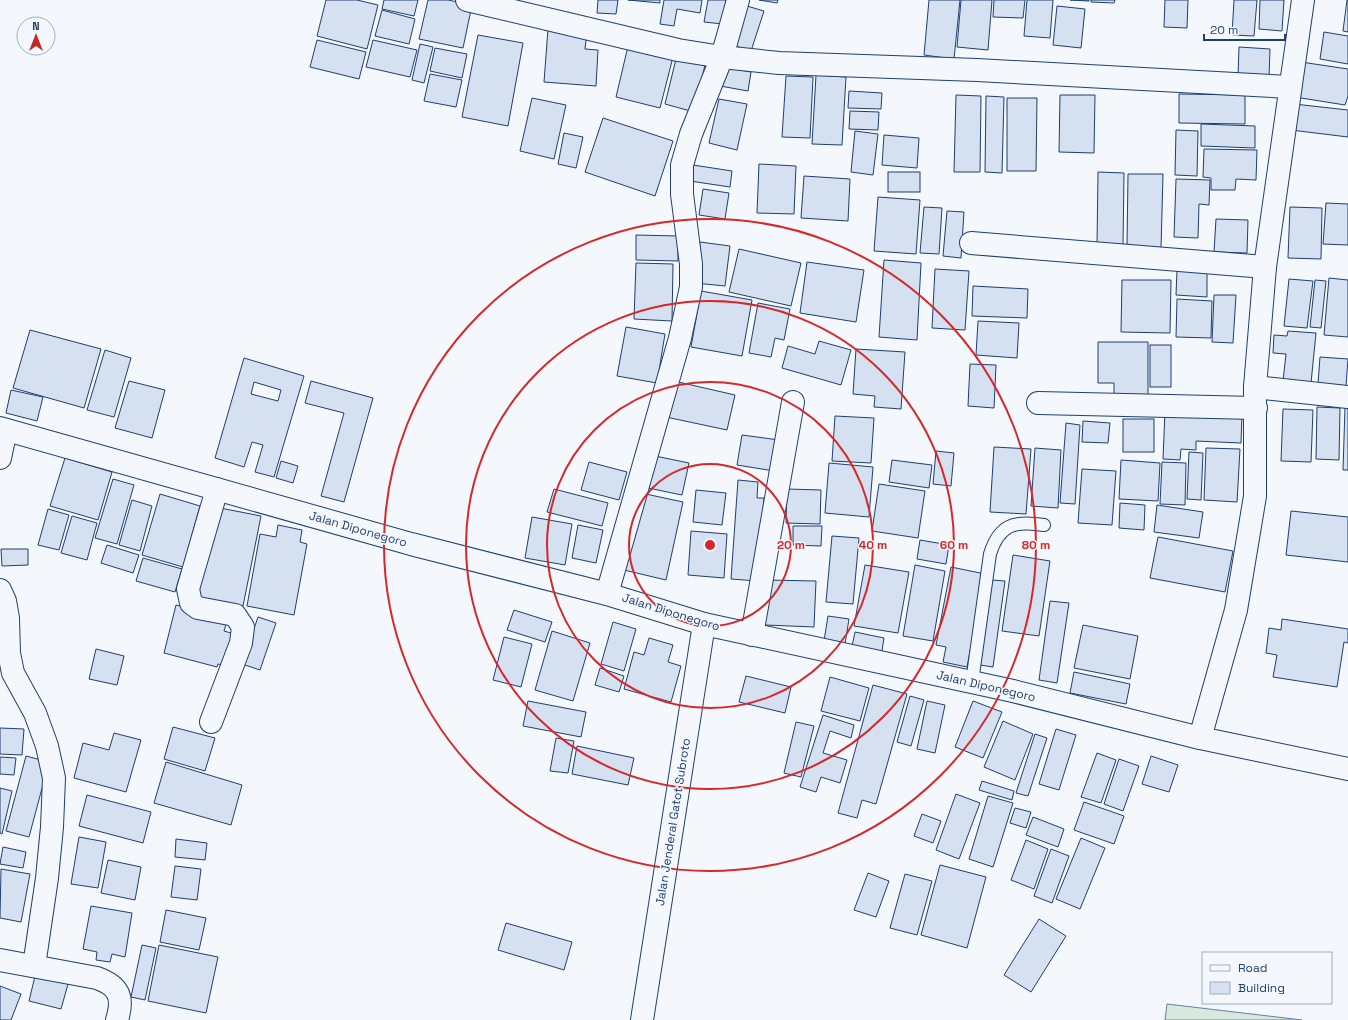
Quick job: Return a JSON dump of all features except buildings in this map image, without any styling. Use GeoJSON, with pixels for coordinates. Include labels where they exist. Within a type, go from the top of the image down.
{"type":"FeatureCollection","features":[{"type":"Feature","properties":{"kind":"street"},"geometry":{"type":"LineString","coordinates":[[467,0],[678,50],[722,57],[779,63],[977,70],[1290,87]]}},
{"type":"Feature","properties":{"kind":"street"},"geometry":{"type":"LineString","coordinates":[[608,594],[680,338],[691,287],[691,264],[682,194],[682,165],[691,134],[722,57],[738,0]]}},
{"type":"Feature","properties":{"kind":"street"},"geometry":{"type":"LineString","coordinates":[[1200,738],[1236,610],[1254,504],[1256,387],[1265,267],[1303,0]]}},
{"type":"Feature","properties":{"kind":"street"},"geometry":{"type":"LineString","coordinates":[[971,243],[1265,267]]}},
{"type":"Feature","properties":{"kind":"street"},"geometry":{"type":"LineString","coordinates":[[1256,387],[1348,397]]}},
{"type":"Feature","properties":{"kind":"street"},"geometry":{"type":"LineString","coordinates":[[752,635],[793,402]]}},
{"type":"Feature","properties":{"kind":"street"},"geometry":{"type":"LineString","coordinates":[[1038,403],[1256,408]]}},
{"type":"Feature","properties":{"kind":"street"},"geometry":{"type":"LineString","coordinates":[[0,458],[3,429]]}},
{"type":"Feature","properties":{"kind":"street","name":"Jalan Diponegoro"},"geometry":{"type":"LineString","coordinates":[[3,429],[411,544],[608,594],[704,624],[972,682],[1200,738],[1348,769]]}},
{"type":"Feature","properties":{"kind":"street"},"geometry":{"type":"LineString","coordinates":[[211,722],[242,643],[243,627],[235,615],[198,608],[191,603],[188,589],[217,489]]}},
{"type":"Feature","properties":{"kind":"street"},"geometry":{"type":"LineString","coordinates":[[0,590],[5,601],[9,653],[13,673],[35,713],[47,746],[54,778],[49,864],[34,966]]}},
{"type":"Feature","properties":{"kind":"street","name":"Jalan Jenderal Gatot Subroto"},"geometry":{"type":"LineString","coordinates":[[642,1020],[704,624]]}},
{"type":"Feature","properties":{"kind":"street"},"geometry":{"type":"LineString","coordinates":[[0,960],[97,978],[112,984],[117,991],[120,1001],[116,1020]]}},
{"type":"Feature","properties":{"kind":"lane"},"geometry":{"type":"LineString","coordinates":[[972,682],[990,554],[993,543],[1005,527],[1016,524],[1044,525]]}},
{"type":"Feature","properties":{"kind":"shaded area"},"geometry":{"type":"Polygon","coordinates":[[[1167,1004],[1302,1020],[1165,1020],[1167,1004]]]}}]}
